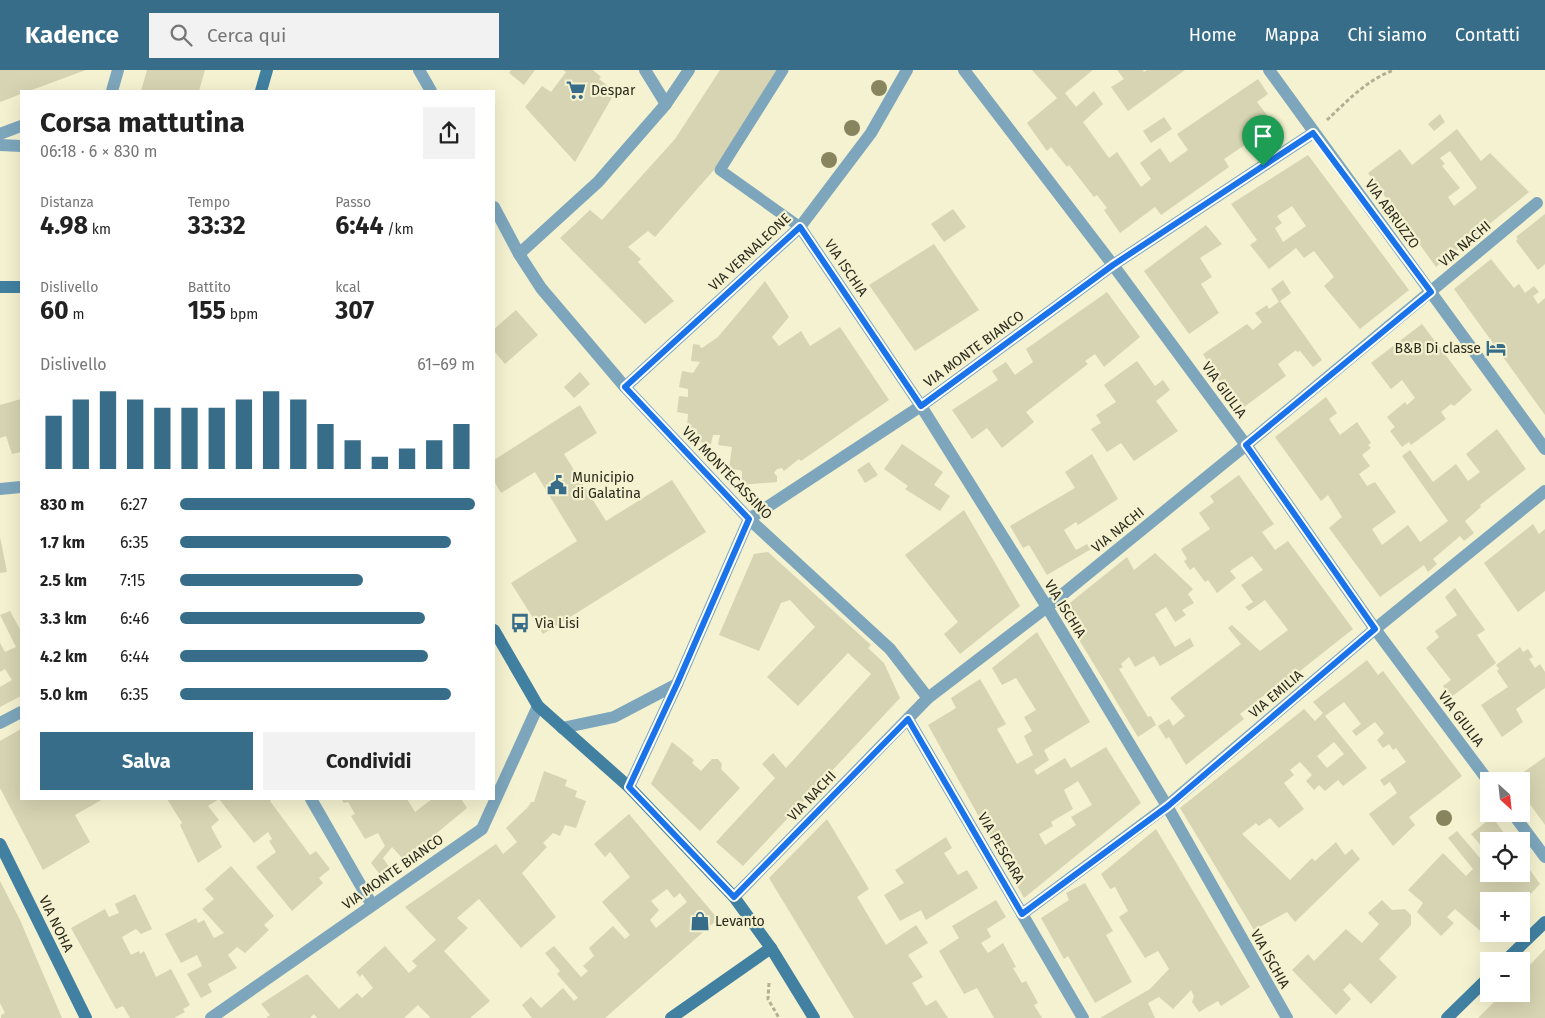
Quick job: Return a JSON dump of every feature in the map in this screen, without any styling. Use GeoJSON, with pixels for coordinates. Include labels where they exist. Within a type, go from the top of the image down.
{"type":"FeatureCollection","features":[{"type":"Feature","properties":{"kind":"main road"},"geometry":{"type":"LineString","coordinates":[[261,90],[267,70]]}},
{"type":"Feature","properties":{"kind":"main road"},"geometry":{"type":"LineString","coordinates":[[0,287],[20,287]]}},
{"type":"Feature","properties":{"kind":"main road"},"geometry":{"type":"LineString","coordinates":[[495,632],[538,706],[629,787],[734,897],[772,948],[814,1018]]}},
{"type":"Feature","properties":{"kind":"main road","name":"VIA NOHA"},"geometry":{"type":"LineString","coordinates":[[0,844],[86,1018]]}},
{"type":"Feature","properties":{"kind":"main road"},"geometry":{"type":"LineString","coordinates":[[1514,952],[1545,922]]}},
{"type":"Feature","properties":{"kind":"main road"},"geometry":{"type":"LineString","coordinates":[[671,1018],[772,948]]}},
{"type":"Feature","properties":{"kind":"main road"},"geometry":{"type":"LineString","coordinates":[[1447,1018],[1480,986]]}},
{"type":"Feature","properties":{"kind":"street"},"geometry":{"type":"LineString","coordinates":[[112,90],[118,70]]}},
{"type":"Feature","properties":{"kind":"street"},"geometry":{"type":"LineString","coordinates":[[419,70],[430,90]]}},
{"type":"Feature","properties":{"kind":"street"},"geometry":{"type":"LineString","coordinates":[[645,70],[666,104]]}},
{"type":"Feature","properties":{"kind":"street"},"geometry":{"type":"LineString","coordinates":[[519,254],[598,182],[666,104],[689,70]]}},
{"type":"Feature","properties":{"kind":"street","name":"VIA VERNALEONE"},"geometry":{"type":"LineString","coordinates":[[625,387],[800,227],[871,133],[907,70]]}},
{"type":"Feature","properties":{"kind":"street","name":"VIA GIULIA"},"geometry":{"type":"LineString","coordinates":[[964,70],[1113,265],[1246,445],[1375,629],[1482,772]]}},
{"type":"Feature","properties":{"kind":"street","name":"VIA ABRUZZO"},"geometry":{"type":"LineString","coordinates":[[1269,70],[1313,133],[1545,449]]}},
{"type":"Feature","properties":{"kind":"street"},"geometry":{"type":"LineString","coordinates":[[0,134],[20,126]]}},
{"type":"Feature","properties":{"kind":"street","name":"VIA MONTE BIANCO"},"geometry":{"type":"LineString","coordinates":[[749,519],[921,406],[1113,265],[1313,133]]}},
{"type":"Feature","properties":{"kind":"street"},"geometry":{"type":"LineString","coordinates":[[0,145],[20,146]]}},
{"type":"Feature","properties":{"kind":"street","name":"VIA NACHI"},"geometry":{"type":"LineString","coordinates":[[734,897],[928,698],[1047,607],[1246,445],[1537,203]]}},
{"type":"Feature","properties":{"kind":"street","name":"VIA MONTECASSINO"},"geometry":{"type":"LineString","coordinates":[[495,209],[519,254],[541,288],[625,387],[749,519],[890,649],[928,698]]}},
{"type":"Feature","properties":{"kind":"street","name":"VIA ISCHIA"},"geometry":{"type":"LineString","coordinates":[[800,227],[921,406],[1047,607],[1168,806],[1287,1018]]}},
{"type":"Feature","properties":{"kind":"street"},"geometry":{"type":"LineString","coordinates":[[0,489],[20,487]]}},
{"type":"Feature","properties":{"kind":"street","name":"VIA EMILIA"},"geometry":{"type":"LineString","coordinates":[[1022,914],[1168,806],[1375,629],[1545,491]]}},
{"type":"Feature","properties":{"kind":"street"},"geometry":{"type":"LineString","coordinates":[[629,787],[677,684],[749,519]]}},
{"type":"Feature","properties":{"kind":"street"},"geometry":{"type":"LineString","coordinates":[[562,728],[614,718],[677,684]]}},
{"type":"Feature","properties":{"kind":"street","name":"VIA MONTE BIANCO"},"geometry":{"type":"LineString","coordinates":[[211,1018],[482,829],[538,706]]}},
{"type":"Feature","properties":{"kind":"street"},"geometry":{"type":"LineString","coordinates":[[0,723],[20,713]]}},
{"type":"Feature","properties":{"kind":"street","name":"VIA PESCARA"},"geometry":{"type":"LineString","coordinates":[[908,719],[1083,1018]]}},
{"type":"Feature","properties":{"kind":"street"},"geometry":{"type":"LineString","coordinates":[[312,800],[372,905]]}},
{"type":"Feature","properties":{"kind":"street"},"geometry":{"type":"LineString","coordinates":[[1519,822],[1545,857]]}},
{"type":"Feature","properties":{"kind":"lane"},"geometry":{"type":"LineString","coordinates":[[783,70],[720,170],[800,227]]}},
{"type":"Feature","properties":{"kind":"path"},"geometry":{"type":"LineString","coordinates":[[1313,133],[1351,98],[1381,75],[1394,70]]}},
{"type":"Feature","properties":{"kind":"building"},"geometry":{"type":"Polygon","coordinates":[[[0,70],[86,70],[32,90],[20,90],[20,94],[0,102],[0,70]]]}},
{"type":"Feature","properties":{"kind":"building"},"geometry":{"type":"Polygon","coordinates":[[[147,70],[205,70],[199,90],[141,90],[147,70]]]}},
{"type":"Feature","properties":{"kind":"building"},"geometry":{"type":"Polygon","coordinates":[[[511,70],[535,70],[524,85],[509,73],[511,70]]]}},
{"type":"Feature","properties":{"kind":"building"},"geometry":{"type":"Polygon","coordinates":[[[563,70],[593,70],[601,77],[599,79],[615,92],[575,162],[525,107],[542,86],[551,92],[566,72],[563,70]]]}},
{"type":"Feature","properties":{"kind":"building"},"geometry":{"type":"Polygon","coordinates":[[[720,70],[778,70],[713,171],[655,237],[648,231],[628,247],[641,259],[638,262],[674,301],[645,324],[560,238],[590,210],[602,220],[675,139],[720,70]]]}},
{"type":"Feature","properties":{"kind":"building"},"geometry":{"type":"Polygon","coordinates":[[[1032,70],[1093,70],[1065,93],[1076,107],[1094,91],[1103,104],[1083,122],[1109,158],[1117,152],[1141,187],[1151,179],[1140,163],[1160,148],[1170,163],[1188,150],[1177,134],[1258,79],[1268,94],[1257,102],[1280,132],[1259,148],[1251,141],[1224,159],[1229,167],[1161,215],[1155,207],[1120,233],[1104,210],[1107,208],[1097,195],[1094,197],[1069,165],[1067,167],[1051,147],[1047,151],[1027,123],[1057,98],[1032,70]]]}},
{"type":"Feature","properties":{"kind":"building"},"geometry":{"type":"Polygon","coordinates":[[[1117,70],[1143,70],[1144,72],[1147,70],[1185,70],[1128,111],[1111,87],[1124,79],[1117,70]]]}},
{"type":"Feature","properties":{"kind":"building"},"geometry":{"type":"Polygon","coordinates":[[[1440,114],[1445,122],[1434,131],[1428,124],[1440,114]]]}},
{"type":"Feature","properties":{"kind":"building"},"geometry":{"type":"Polygon","coordinates":[[[1164,117],[1172,129],[1151,143],[1143,131],[1164,117]]]}},
{"type":"Feature","properties":{"kind":"building"},"geometry":{"type":"Polygon","coordinates":[[[1457,129],[1481,161],[1490,153],[1529,192],[1436,267],[1368,173],[1400,149],[1412,165],[1457,129]],[[1450,151],[1440,158],[1445,164],[1442,166],[1460,188],[1448,197],[1454,206],[1477,188],[1450,151]]]}},
{"type":"Feature","properties":{"kind":"building"},"geometry":{"type":"Polygon","coordinates":[[[1308,155],[1409,290],[1360,329],[1324,286],[1334,277],[1314,251],[1304,258],[1296,248],[1269,269],[1250,245],[1257,240],[1231,204],[1308,155]],[[1292,206],[1277,216],[1282,223],[1275,228],[1283,242],[1306,226],[1292,206]]]}},
{"type":"Feature","properties":{"kind":"building"},"geometry":{"type":"Polygon","coordinates":[[[953,209],[966,227],[944,242],[931,224],[953,209]]]}},
{"type":"Feature","properties":{"kind":"building"},"geometry":{"type":"Polygon","coordinates":[[[1545,214],[1545,264],[1538,270],[1516,241],[1518,239],[1516,237],[1545,214]]]}},
{"type":"Feature","properties":{"kind":"building"},"geometry":{"type":"Polygon","coordinates":[[[1206,225],[1222,244],[1200,258],[1212,277],[1201,284],[1219,313],[1189,334],[1144,271],[1206,225]]]}},
{"type":"Feature","properties":{"kind":"building"},"geometry":{"type":"Polygon","coordinates":[[[934,244],[979,310],[915,351],[869,285],[934,244]]]}},
{"type":"Feature","properties":{"kind":"building"},"geometry":{"type":"Polygon","coordinates":[[[1491,259],[1514,288],[1519,284],[1525,293],[1534,286],[1539,292],[1533,296],[1538,304],[1545,298],[1545,415],[1454,289],[1491,259]]]}},
{"type":"Feature","properties":{"kind":"building"},"geometry":{"type":"Polygon","coordinates":[[[1283,280],[1291,293],[1279,302],[1271,289],[1283,280]]]}},
{"type":"Feature","properties":{"kind":"building"},"geometry":{"type":"Polygon","coordinates":[[[765,281],[789,317],[772,337],[779,346],[801,331],[810,346],[840,327],[889,400],[801,461],[799,459],[784,471],[782,468],[777,469],[774,473],[777,476],[777,482],[740,485],[739,478],[742,477],[742,472],[729,469],[732,447],[718,445],[720,435],[713,435],[711,444],[695,441],[697,429],[687,427],[688,414],[677,412],[679,396],[688,397],[688,389],[679,387],[682,371],[693,373],[700,362],[691,361],[693,344],[700,345],[702,348],[718,337],[765,281]]]}},
{"type":"Feature","properties":{"kind":"building"},"geometry":{"type":"Polygon","coordinates":[[[1107,292],[1140,337],[1104,367],[1095,354],[1085,361],[1088,364],[1026,412],[1034,422],[1002,448],[987,428],[972,439],[952,410],[998,380],[992,371],[1006,362],[1015,375],[1033,362],[1026,349],[1107,292]]]}},
{"type":"Feature","properties":{"kind":"building"},"geometry":{"type":"Polygon","coordinates":[[[1280,301],[1322,360],[1313,367],[1300,351],[1297,352],[1296,350],[1278,364],[1286,376],[1244,407],[1225,379],[1220,382],[1203,354],[1247,324],[1253,330],[1262,322],[1255,313],[1267,305],[1269,309],[1280,301]]]}},
{"type":"Feature","properties":{"kind":"building"},"geometry":{"type":"Polygon","coordinates":[[[516,310],[538,335],[505,364],[495,352],[495,328],[516,310]]]}},
{"type":"Feature","properties":{"kind":"building"},"geometry":{"type":"Polygon","coordinates":[[[1422,324],[1472,390],[1454,406],[1451,404],[1441,412],[1446,419],[1411,445],[1409,442],[1402,447],[1390,431],[1395,427],[1387,417],[1405,402],[1407,405],[1415,398],[1402,380],[1391,389],[1371,363],[1422,324]]]}},
{"type":"Feature","properties":{"kind":"building"},"geometry":{"type":"Polygon","coordinates":[[[1137,361],[1155,386],[1163,380],[1170,390],[1156,401],[1178,431],[1134,461],[1121,443],[1107,452],[1091,429],[1101,423],[1096,415],[1116,402],[1104,385],[1137,361]]]}},
{"type":"Feature","properties":{"kind":"building"},"geometry":{"type":"Polygon","coordinates":[[[580,372],[590,384],[574,398],[564,387],[580,372]]]}},
{"type":"Feature","properties":{"kind":"building"},"geometry":{"type":"Polygon","coordinates":[[[1326,397],[1337,413],[1329,419],[1340,435],[1357,422],[1371,443],[1368,445],[1371,448],[1362,455],[1370,466],[1359,474],[1367,486],[1375,482],[1396,512],[1372,529],[1382,545],[1408,525],[1420,542],[1448,521],[1402,456],[1410,450],[1433,482],[1456,464],[1468,481],[1480,472],[1466,454],[1497,429],[1526,469],[1480,505],[1481,507],[1465,521],[1474,533],[1464,541],[1460,536],[1433,559],[1437,564],[1428,572],[1424,565],[1380,597],[1329,528],[1342,517],[1328,495],[1321,501],[1275,437],[1326,397]]]}},
{"type":"Feature","properties":{"kind":"building"},"geometry":{"type":"Polygon","coordinates":[[[20,399],[20,452],[12,454],[6,436],[0,438],[0,405],[20,399]]]}},
{"type":"Feature","properties":{"kind":"building"},"geometry":{"type":"Polygon","coordinates":[[[580,405],[597,433],[564,454],[606,521],[672,480],[706,532],[543,634],[511,583],[577,541],[535,472],[501,493],[495,483],[495,459],[580,405]]]}},
{"type":"Feature","properties":{"kind":"building"},"geometry":{"type":"Polygon","coordinates":[[[902,444],[943,472],[934,485],[950,496],[940,511],[905,489],[908,486],[884,469],[902,444]]]}},
{"type":"Feature","properties":{"kind":"building"},"geometry":{"type":"Polygon","coordinates":[[[1092,454],[1118,499],[1078,525],[1076,522],[1064,530],[1076,550],[1087,544],[1091,549],[1047,575],[1029,545],[1023,548],[1010,526],[1075,488],[1065,472],[1092,454]]]}},
{"type":"Feature","properties":{"kind":"building"},"geometry":{"type":"Polygon","coordinates":[[[869,462],[878,475],[865,483],[857,470],[869,462]]]}},
{"type":"Feature","properties":{"kind":"building"},"geometry":{"type":"Polygon","coordinates":[[[1239,475],[1274,524],[1262,532],[1275,550],[1288,541],[1353,629],[1276,690],[1275,687],[1240,714],[1244,719],[1186,765],[1169,737],[1166,739],[1158,726],[1169,719],[1173,726],[1185,716],[1170,698],[1241,644],[1228,628],[1232,625],[1260,651],[1288,630],[1265,600],[1249,611],[1245,607],[1253,602],[1241,585],[1263,570],[1252,556],[1230,571],[1236,578],[1217,593],[1208,580],[1205,582],[1194,567],[1190,570],[1184,561],[1187,559],[1181,549],[1210,529],[1199,513],[1214,502],[1210,496],[1239,475]]]}},
{"type":"Feature","properties":{"kind":"building"},"geometry":{"type":"Polygon","coordinates":[[[964,510],[1020,606],[960,654],[944,634],[958,622],[905,555],[964,510]]]}},
{"type":"Feature","properties":{"kind":"building"},"geometry":{"type":"Polygon","coordinates":[[[1533,524],[1539,534],[1545,529],[1545,591],[1518,612],[1484,563],[1533,524]]]}},
{"type":"Feature","properties":{"kind":"building"},"geometry":{"type":"Polygon","coordinates":[[[0,537],[7,572],[0,573],[0,537]]]}},
{"type":"Feature","properties":{"kind":"building"},"geometry":{"type":"Polygon","coordinates":[[[768,552],[871,645],[868,648],[884,663],[900,698],[743,866],[716,842],[775,778],[762,764],[773,753],[786,768],[871,674],[848,653],[798,706],[767,677],[815,627],[790,600],[781,603],[759,651],[719,635],[754,554],[768,552]]]}},
{"type":"Feature","properties":{"kind":"building"},"geometry":{"type":"Polygon","coordinates":[[[1155,553],[1193,589],[1188,594],[1194,603],[1182,610],[1186,615],[1175,622],[1166,607],[1155,614],[1175,647],[1190,638],[1194,646],[1160,666],[1154,656],[1135,667],[1129,657],[1121,664],[1123,667],[1119,669],[1148,717],[1151,716],[1156,725],[1138,737],[1061,610],[1127,557],[1134,570],[1155,553]]]}},
{"type":"Feature","properties":{"kind":"building"},"geometry":{"type":"Polygon","coordinates":[[[1455,588],[1485,630],[1477,635],[1496,663],[1450,698],[1443,686],[1451,680],[1426,648],[1439,637],[1435,631],[1457,615],[1445,597],[1455,588]]]}},
{"type":"Feature","properties":{"kind":"building"},"geometry":{"type":"Polygon","coordinates":[[[10,611],[20,629],[20,697],[0,707],[0,687],[12,680],[5,669],[0,672],[0,643],[5,652],[16,647],[0,615],[10,611]]]}},
{"type":"Feature","properties":{"kind":"building"},"geometry":{"type":"Polygon","coordinates":[[[1037,632],[1090,722],[1044,750],[1049,760],[1034,770],[1037,775],[1065,758],[1071,768],[1106,747],[1141,803],[1024,898],[928,725],[956,708],[951,698],[980,679],[1006,724],[997,729],[1017,764],[1033,755],[1024,736],[1032,731],[1024,717],[1036,710],[1016,678],[1002,685],[992,668],[1037,632]],[[1078,781],[1064,790],[1073,809],[1051,822],[1053,826],[1039,834],[1045,845],[1076,825],[1071,817],[1092,805],[1078,781]]]}},
{"type":"Feature","properties":{"kind":"building"},"geometry":{"type":"Polygon","coordinates":[[[1520,647],[1523,652],[1528,649],[1533,657],[1529,659],[1535,668],[1540,664],[1545,672],[1545,688],[1516,709],[1523,722],[1502,737],[1481,705],[1508,687],[1497,671],[1499,669],[1496,665],[1520,647]]]}},
{"type":"Feature","properties":{"kind":"building"},"geometry":{"type":"Polygon","coordinates":[[[1367,660],[1378,675],[1383,671],[1462,776],[1409,817],[1415,825],[1393,846],[1369,814],[1397,793],[1390,782],[1384,786],[1380,780],[1406,762],[1396,748],[1393,750],[1389,744],[1383,748],[1377,740],[1384,733],[1375,722],[1356,736],[1352,731],[1361,724],[1344,702],[1325,716],[1367,768],[1343,786],[1338,780],[1325,791],[1319,785],[1314,790],[1306,781],[1312,775],[1300,762],[1290,770],[1294,775],[1284,783],[1304,809],[1279,828],[1270,818],[1259,826],[1256,823],[1242,834],[1290,880],[1312,858],[1315,861],[1336,842],[1345,855],[1352,849],[1360,859],[1295,922],[1287,912],[1254,930],[1180,808],[1304,709],[1315,721],[1323,713],[1313,702],[1367,660]],[[1334,742],[1317,756],[1327,768],[1344,754],[1334,742]]]}},
{"type":"Feature","properties":{"kind":"building"},"geometry":{"type":"Polygon","coordinates":[[[20,730],[20,800],[101,800],[75,815],[90,842],[43,870],[0,788],[0,741],[20,730]]]}},
{"type":"Feature","properties":{"kind":"building"},"geometry":{"type":"Polygon","coordinates":[[[672,742],[694,760],[692,763],[701,771],[712,759],[718,759],[722,764],[721,769],[740,788],[700,831],[651,784],[672,742]]]}},
{"type":"Feature","properties":{"kind":"building"},"geometry":{"type":"Polygon","coordinates":[[[1545,757],[1545,825],[1530,804],[1530,772],[1523,772],[1545,757]]]}},
{"type":"Feature","properties":{"kind":"building"},"geometry":{"type":"Polygon","coordinates":[[[544,771],[567,780],[565,786],[577,791],[575,797],[586,801],[576,828],[565,825],[560,836],[553,833],[543,843],[547,847],[522,873],[556,917],[521,948],[479,899],[457,918],[468,928],[444,951],[490,1001],[470,1018],[429,1018],[418,1005],[404,1018],[317,1018],[314,1014],[310,1018],[266,1018],[270,1015],[261,1004],[307,974],[339,1009],[357,993],[362,998],[373,988],[362,974],[360,977],[356,972],[385,946],[409,973],[417,966],[412,961],[436,940],[405,907],[496,844],[503,854],[517,842],[506,828],[531,802],[534,802],[544,771]]]}},
{"type":"Feature","properties":{"kind":"building"},"geometry":{"type":"Polygon","coordinates":[[[168,800],[217,800],[208,806],[219,820],[211,827],[222,847],[198,863],[180,825],[182,823],[168,800]]]}},
{"type":"Feature","properties":{"kind":"building"},"geometry":{"type":"Polygon","coordinates":[[[220,800],[271,800],[310,855],[316,851],[330,869],[319,878],[323,883],[292,911],[256,867],[276,852],[269,841],[272,839],[268,832],[254,843],[220,800]]]}},
{"type":"Feature","properties":{"kind":"building"},"geometry":{"type":"Polygon","coordinates":[[[342,800],[408,800],[415,812],[431,800],[462,800],[467,808],[426,842],[429,846],[405,861],[392,847],[383,858],[391,870],[381,876],[371,863],[385,846],[378,833],[365,839],[351,816],[355,814],[348,802],[344,803],[342,800]]]}},
{"type":"Feature","properties":{"kind":"building"},"geometry":{"type":"Polygon","coordinates":[[[629,814],[718,919],[605,1018],[532,1018],[522,1005],[531,997],[541,1008],[563,988],[574,1001],[578,998],[557,974],[560,971],[545,953],[554,946],[581,977],[588,971],[583,966],[594,956],[589,948],[613,926],[625,939],[630,935],[602,902],[630,877],[610,852],[605,857],[594,844],[629,814]],[[667,889],[651,901],[659,910],[650,920],[656,928],[687,902],[680,893],[674,898],[667,889]]]}},
{"type":"Feature","properties":{"kind":"building"},"geometry":{"type":"Polygon","coordinates":[[[827,819],[869,889],[857,897],[886,945],[916,925],[928,943],[908,955],[923,977],[912,983],[926,1006],[936,1000],[948,1018],[854,1018],[769,878],[827,819]]]}},
{"type":"Feature","properties":{"kind":"building"},"geometry":{"type":"Polygon","coordinates":[[[1486,822],[1496,822],[1503,832],[1480,832],[1480,844],[1471,834],[1486,822]]]}},
{"type":"Feature","properties":{"kind":"building"},"geometry":{"type":"Polygon","coordinates":[[[1156,829],[1250,987],[1221,1006],[1218,1001],[1199,1012],[1192,1002],[1194,996],[1191,990],[1173,1009],[1159,997],[1148,1003],[1155,1018],[1100,1018],[1150,989],[1169,969],[1158,951],[1145,958],[1119,917],[1128,911],[1115,887],[1110,889],[1101,874],[1156,829]]]}},
{"type":"Feature","properties":{"kind":"building"},"geometry":{"type":"Polygon","coordinates":[[[1457,831],[1480,858],[1480,882],[1530,882],[1530,870],[1540,884],[1530,895],[1530,892],[1480,892],[1480,931],[1455,909],[1447,917],[1454,923],[1441,936],[1417,912],[1423,903],[1408,890],[1443,853],[1466,876],[1473,869],[1448,838],[1457,831]]]}},
{"type":"Feature","properties":{"kind":"building"},"geometry":{"type":"Polygon","coordinates":[[[946,837],[952,848],[944,853],[958,875],[967,870],[978,888],[926,920],[921,910],[900,921],[884,895],[904,883],[895,870],[946,837]]]}},
{"type":"Feature","properties":{"kind":"building"},"geometry":{"type":"Polygon","coordinates":[[[231,866],[274,916],[264,925],[269,930],[245,953],[237,947],[228,955],[237,968],[208,984],[212,992],[201,998],[187,974],[202,966],[197,955],[181,963],[165,934],[196,918],[198,923],[204,920],[214,938],[224,933],[202,909],[214,899],[205,889],[231,866]]]}},
{"type":"Feature","properties":{"kind":"building"},"geometry":{"type":"Polygon","coordinates":[[[0,881],[20,920],[62,1018],[1,1018],[1,1015],[5,1013],[0,1003],[0,881]]]}},
{"type":"Feature","properties":{"kind":"building"},"geometry":{"type":"Polygon","coordinates":[[[1085,883],[1113,931],[1106,935],[1132,982],[1095,1003],[1068,956],[1064,959],[1041,918],[1069,900],[1066,893],[1085,883]]]}},
{"type":"Feature","properties":{"kind":"building"},"geometry":{"type":"Polygon","coordinates":[[[135,894],[152,929],[141,934],[136,929],[122,937],[131,955],[139,951],[140,954],[144,951],[156,977],[171,969],[190,1005],[183,1009],[185,1012],[174,1018],[130,1018],[123,1006],[116,1009],[71,928],[105,909],[109,917],[119,913],[115,904],[135,894]]]}},
{"type":"Feature","properties":{"kind":"building"},"geometry":{"type":"Polygon","coordinates":[[[996,900],[1006,917],[987,929],[991,937],[981,943],[988,953],[1003,943],[1016,967],[1013,968],[1022,983],[1026,981],[1038,1003],[1034,1005],[1042,1018],[994,1018],[977,988],[964,994],[939,951],[959,938],[952,926],[996,900]]]}},
{"type":"Feature","properties":{"kind":"building"},"geometry":{"type":"Polygon","coordinates":[[[1382,900],[1392,910],[1405,909],[1411,915],[1411,925],[1379,959],[1397,977],[1371,1004],[1350,983],[1343,990],[1351,999],[1336,1015],[1292,970],[1308,954],[1314,961],[1346,929],[1362,943],[1379,924],[1368,913],[1382,900]]]}},
{"type":"Feature","properties":{"kind":"building"},"geometry":{"type":"Polygon","coordinates":[[[1545,949],[1545,1018],[1478,1018],[1494,1002],[1530,1002],[1530,965],[1545,949]]]}},
{"type":"Feature","properties":{"kind":"place","name":"Despar"},"geometry":{"type":"Point","coordinates":[576,90]}},
{"type":"Feature","properties":{"kind":"place","name":"B&B Di classe"},"geometry":{"type":"Point","coordinates":[1496,348]}},
{"type":"Feature","properties":{"kind":"place","name":"Municipio di Galatina"},"geometry":{"type":"Point","coordinates":[557,485]}},
{"type":"Feature","properties":{"kind":"place","name":"Via Lisi"},"geometry":{"type":"Point","coordinates":[520,623]}},
{"type":"Feature","properties":{"kind":"place","name":"Levanto"},"geometry":{"type":"Point","coordinates":[700,921]}},
{"type":"Feature","properties":{"kind":"route"},"geometry":{"type":"LineString","coordinates":[[1313,133],[1431,292],[1246,445],[1375,629],[1168,806],[1022,914],[908,719],[734,897],[629,787],[677,684],[749,519],[625,387],[800,227],[921,406],[1113,265],[1263,166],[1313,133]]}}]}
